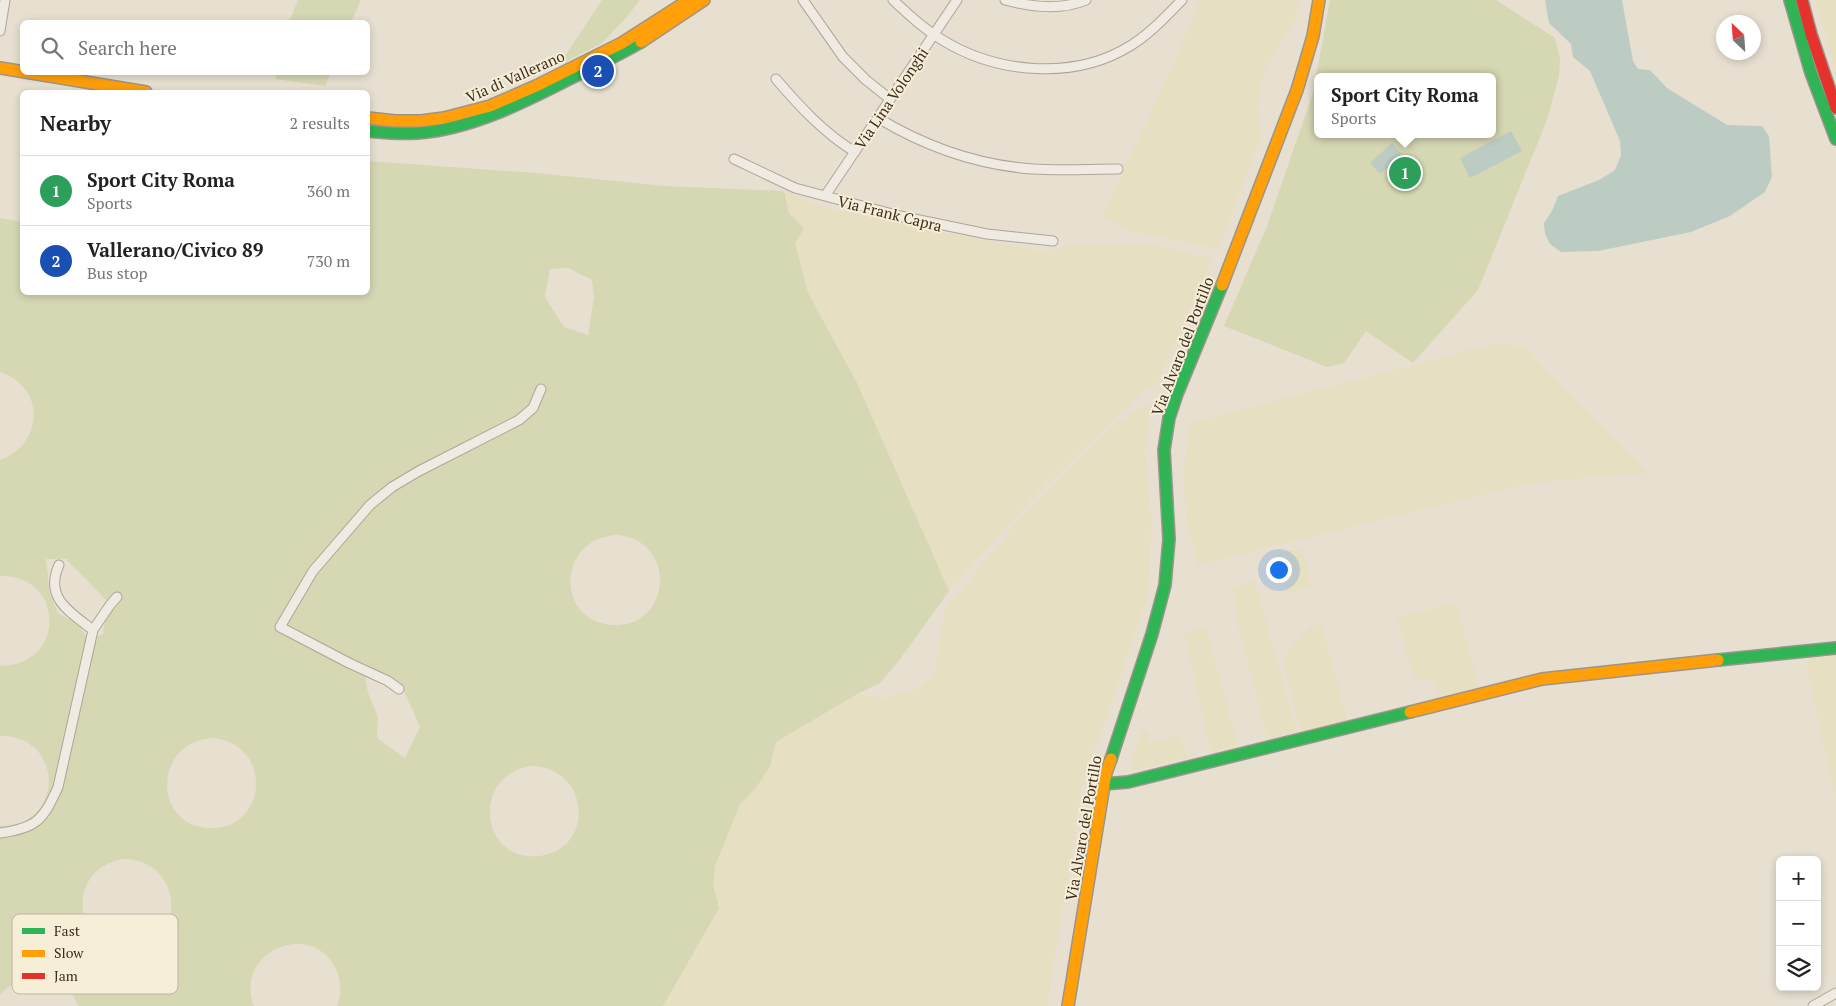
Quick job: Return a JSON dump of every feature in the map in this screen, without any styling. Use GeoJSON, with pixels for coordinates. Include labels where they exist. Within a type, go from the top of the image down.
{"type":"FeatureCollection","features":[{"type":"Feature","properties":{"kind":"street"},"geometry":{"type":"LineString","coordinates":[[0,31],[5,0]]}},
{"type":"Feature","properties":{"kind":"street","name":"Via di Vallerano"},"geometry":{"type":"LineString","coordinates":[[370,118],[403,122],[425,121],[452,117],[490,106],[616,46],[689,0]]}},
{"type":"Feature","properties":{"kind":"street","name":"Via di Vallerano"},"geometry":{"type":"LineString","coordinates":[[370,131],[392,135],[424,133],[454,128],[495,115],[632,48],[704,0]]}},
{"type":"Feature","properties":{"kind":"street"},"geometry":{"type":"LineString","coordinates":[[803,0],[843,57],[866,80],[890,99]]}},
{"type":"Feature","properties":{"kind":"street"},"geometry":{"type":"LineString","coordinates":[[894,0],[934,35],[969,53],[1004,64],[1034,68],[1068,67],[1103,59],[1131,46],[1182,0]]}},
{"type":"Feature","properties":{"kind":"street","name":"Via Lina Volonghi"},"geometry":{"type":"LineString","coordinates":[[825,196],[957,0]]}},
{"type":"Feature","properties":{"kind":"street"},"geometry":{"type":"LineString","coordinates":[[1005,0],[1025,5],[1049,7],[1070,5],[1086,0]]}},
{"type":"Feature","properties":{"kind":"street","name":"Via Alvaro del Portillo"},"geometry":{"type":"LineString","coordinates":[[1068,1006],[1104,784],[1152,634],[1165,585],[1169,539],[1163,461],[1169,418],[1282,131],[1308,54],[1319,0]]}},
{"type":"Feature","properties":{"kind":"street"},"geometry":{"type":"LineString","coordinates":[[1790,0],[1812,72],[1836,139]]}},
{"type":"Feature","properties":{"kind":"street"},"geometry":{"type":"LineString","coordinates":[[1802,0],[1811,34],[1836,108]]}},
{"type":"Feature","properties":{"kind":"street"},"geometry":{"type":"LineString","coordinates":[[0,68],[20,71]]}},
{"type":"Feature","properties":{"kind":"street"},"geometry":{"type":"LineString","coordinates":[[43,75],[134,90]]}},
{"type":"Feature","properties":{"kind":"street"},"geometry":{"type":"LineString","coordinates":[[776,79],[820,126],[855,152]]}},
{"type":"Feature","properties":{"kind":"street"},"geometry":{"type":"LineString","coordinates":[[878,118],[933,147],[984,162],[1035,169],[1118,169]]}},
{"type":"Feature","properties":{"kind":"street","name":"Via Frank Capra"},"geometry":{"type":"LineString","coordinates":[[734,159],[787,185],[825,196],[944,226],[1006,237],[1053,241]]}},
{"type":"Feature","properties":{"kind":"street"},"geometry":{"type":"LineString","coordinates":[[399,689],[388,681],[348,663],[280,627],[314,571],[370,505],[392,487],[419,470],[519,420],[533,408],[541,389]]}},
{"type":"Feature","properties":{"kind":"street"},"geometry":{"type":"LineString","coordinates":[[59,564],[54,575],[54,584],[63,606],[93,630]]}},
{"type":"Feature","properties":{"kind":"street"},"geometry":{"type":"LineString","coordinates":[[0,833],[20,830],[34,824],[47,811],[58,787],[93,630],[117,597]]}},
{"type":"Feature","properties":{"kind":"street"},"geometry":{"type":"LineString","coordinates":[[1104,784],[1128,782],[1527,682],[1836,648]]}},
{"type":"Feature","properties":{"kind":"street"},"geometry":{"type":"LineString","coordinates":[[1813,1006],[1836,993]]}},
{"type":"Feature","properties":{"kind":"shaded area"},"geometry":{"type":"Polygon","coordinates":[[[1200,0],[1299,0],[1296,19],[1264,71],[1257,108],[1262,134],[1218,249],[1130,231],[1102,216],[1173,65],[1200,0]]]}},
{"type":"Feature","properties":{"kind":"shaded area"},"geometry":{"type":"Polygon","coordinates":[[[1545,0],[1622,0],[1633,61],[1638,69],[1650,70],[1667,88],[1727,125],[1762,126],[1769,136],[1772,177],[1765,192],[1730,216],[1691,232],[1598,251],[1561,252],[1550,244],[1545,234],[1544,223],[1552,211],[1558,196],[1599,180],[1615,170],[1621,155],[1620,141],[1590,71],[1573,57],[1571,44],[1549,23],[1545,0]]]}},
{"type":"Feature","properties":{"kind":"shaded area"},"geometry":{"type":"Polygon","coordinates":[[[1815,0],[1836,0],[1836,81],[1831,55],[1815,0]]]}},
{"type":"Feature","properties":{"kind":"shaded area"},"geometry":{"type":"Polygon","coordinates":[[[1511,131],[1522,151],[1470,178],[1460,158],[1511,131]]]}},
{"type":"Feature","properties":{"kind":"shaded area"},"geometry":{"type":"Polygon","coordinates":[[[1392,143],[1402,155],[1380,174],[1370,163],[1392,143]]]}},
{"type":"Feature","properties":{"kind":"shaded area"},"geometry":{"type":"Polygon","coordinates":[[[784,191],[823,207],[1023,248],[1046,251],[1076,243],[1157,245],[1212,259],[1156,386],[1143,391],[1031,499],[949,591],[857,383],[808,293],[795,243],[804,228],[789,213],[784,191]]]}},
{"type":"Feature","properties":{"kind":"shaded area"},"geometry":{"type":"Polygon","coordinates":[[[1497,343],[1525,347],[1649,473],[1531,483],[1198,565],[1187,525],[1183,476],[1189,423],[1497,343]]]}},
{"type":"Feature","properties":{"kind":"shaded area"},"geometry":{"type":"Polygon","coordinates":[[[1146,403],[1151,407],[1145,449],[1151,515],[1150,574],[1145,603],[1112,702],[1083,780],[1047,1006],[663,1006],[719,908],[713,884],[715,866],[740,804],[755,789],[770,767],[776,742],[857,694],[885,698],[918,689],[929,680],[935,669],[945,610],[1024,514],[1109,430],[1146,403]]]}},
{"type":"Feature","properties":{"kind":"shaded area"},"geometry":{"type":"Polygon","coordinates":[[[1302,548],[1312,587],[1287,594],[1275,554],[1302,548]]]}},
{"type":"Feature","properties":{"kind":"shaded area"},"geometry":{"type":"Polygon","coordinates":[[[1255,581],[1297,732],[1267,738],[1235,614],[1237,610],[1232,587],[1255,581]]]}},
{"type":"Feature","properties":{"kind":"shaded area"},"geometry":{"type":"Polygon","coordinates":[[[1456,602],[1479,687],[1438,697],[1434,678],[1415,682],[1397,618],[1456,602]]]}},
{"type":"Feature","properties":{"kind":"shaded area"},"geometry":{"type":"Polygon","coordinates":[[[1317,624],[1322,626],[1347,720],[1301,732],[1283,663],[1284,656],[1307,630],[1317,624]]]}},
{"type":"Feature","properties":{"kind":"shaded area"},"geometry":{"type":"Polygon","coordinates":[[[1206,627],[1238,746],[1211,753],[1184,632],[1206,627]]]}},
{"type":"Feature","properties":{"kind":"shaded area"},"geometry":{"type":"Polygon","coordinates":[[[1836,656],[1836,803],[1806,664],[1810,658],[1836,656]]]}},
{"type":"Feature","properties":{"kind":"shaded area"},"geometry":{"type":"Polygon","coordinates":[[[1141,730],[1148,732],[1151,743],[1179,735],[1187,757],[1130,771],[1141,730]]]}},
{"type":"Feature","properties":{"kind":"green space"},"geometry":{"type":"Polygon","coordinates":[[[298,0],[361,0],[352,20],[290,20],[298,0]]]}},
{"type":"Feature","properties":{"kind":"green space"},"geometry":{"type":"Polygon","coordinates":[[[602,0],[640,0],[602,43],[559,65],[602,0]]]}},
{"type":"Feature","properties":{"kind":"green space"},"geometry":{"type":"Polygon","coordinates":[[[1330,0],[1496,0],[1555,38],[1560,58],[1559,76],[1547,120],[1478,290],[1413,363],[1366,331],[1344,363],[1327,367],[1224,326],[1267,226],[1314,88],[1314,138],[1496,138],[1496,73],[1317,73],[1330,0]]]}},
{"type":"Feature","properties":{"kind":"green space"},"geometry":{"type":"Polygon","coordinates":[[[276,75],[330,75],[325,86],[275,79],[276,75]]]}},
{"type":"Feature","properties":{"kind":"green space"},"geometry":{"type":"Polygon","coordinates":[[[370,161],[536,173],[664,186],[784,191],[789,213],[804,228],[795,243],[808,293],[857,383],[949,591],[898,662],[880,683],[857,694],[776,742],[770,767],[755,789],[740,804],[715,866],[713,884],[719,908],[663,1006],[337,1006],[340,997],[340,987],[336,969],[324,954],[310,946],[294,944],[278,948],[264,957],[254,970],[250,987],[254,1006],[79,1006],[72,994],[178,994],[178,914],[170,914],[171,902],[167,886],[158,872],[143,863],[123,859],[104,866],[91,878],[84,893],[84,914],[12,914],[12,985],[0,995],[0,826],[21,822],[37,812],[46,798],[49,781],[46,764],[37,750],[21,740],[0,736],[0,666],[22,662],[37,652],[46,637],[49,621],[46,604],[37,590],[22,580],[0,576],[0,460],[15,452],[25,442],[34,416],[32,402],[26,390],[15,379],[0,372],[0,218],[20,222],[20,295],[370,295],[370,161]],[[568,268],[550,269],[545,297],[564,327],[588,335],[594,297],[592,280],[568,268]],[[619,535],[599,539],[584,549],[574,563],[570,579],[572,595],[580,609],[593,620],[612,625],[631,623],[646,614],[656,600],[660,584],[658,568],[651,553],[638,541],[619,535]],[[46,559],[50,594],[58,613],[78,624],[88,639],[103,634],[107,601],[66,559],[46,559]],[[365,677],[368,693],[378,717],[377,738],[405,758],[420,727],[404,691],[365,677]],[[215,738],[195,742],[180,752],[171,766],[167,782],[169,798],[176,812],[189,823],[208,828],[227,826],[242,817],[252,804],[256,788],[254,771],[247,756],[234,745],[215,738]],[[530,766],[511,773],[498,786],[491,801],[490,817],[495,833],[504,846],[519,854],[538,856],[557,851],[570,840],[577,825],[579,809],[575,793],[565,779],[550,770],[530,766]]]}},
{"type":"Feature","properties":{"kind":"traffic: fast"},"geometry":{"type":"LineString","coordinates":[[1790,0],[1811,73],[1836,139]]}},
{"type":"Feature","properties":{"kind":"traffic: fast"},"geometry":{"type":"LineString","coordinates":[[370,131],[418,133],[438,131],[496,114],[641,42]]}},
{"type":"Feature","properties":{"kind":"traffic: fast"},"geometry":{"type":"LineString","coordinates":[[1111,759],[1152,634],[1165,585],[1169,539],[1164,450],[1169,418],[1222,285]]}},
{"type":"Feature","properties":{"kind":"traffic: fast"},"geometry":{"type":"LineString","coordinates":[[1718,660],[1836,648]]}},
{"type":"Feature","properties":{"kind":"traffic: fast"},"geometry":{"type":"LineString","coordinates":[[1104,784],[1128,782],[1410,712]]}},
{"type":"Feature","properties":{"kind":"traffic: slow"},"geometry":{"type":"LineString","coordinates":[[370,118],[421,121],[444,118],[490,106],[536,86],[622,43],[689,0]]}},
{"type":"Feature","properties":{"kind":"traffic: slow"},"geometry":{"type":"LineString","coordinates":[[641,42],[704,0]]}},
{"type":"Feature","properties":{"kind":"traffic: slow"},"geometry":{"type":"LineString","coordinates":[[1222,285],[1297,90],[1313,36],[1319,0]]}},
{"type":"Feature","properties":{"kind":"traffic: slow"},"geometry":{"type":"LineString","coordinates":[[0,68],[20,71]]}},
{"type":"Feature","properties":{"kind":"traffic: slow"},"geometry":{"type":"LineString","coordinates":[[43,75],[134,90]]}},
{"type":"Feature","properties":{"kind":"traffic: slow"},"geometry":{"type":"LineString","coordinates":[[1410,712],[1542,679],[1718,660]]}},
{"type":"Feature","properties":{"kind":"traffic: slow"},"geometry":{"type":"LineString","coordinates":[[1068,1006],[1106,773],[1111,759]]}},
{"type":"Feature","properties":{"kind":"traffic: jam"},"geometry":{"type":"LineString","coordinates":[[1802,0],[1811,34],[1836,108]]}},
{"type":"Feature","properties":{"kind":"place","name":"Vallerano/Civico 89"},"geometry":{"type":"Point","coordinates":[598,71]}},
{"type":"Feature","properties":{"kind":"place","name":"Sport City Roma"},"geometry":{"type":"Point","coordinates":[1405,173]}}]}
